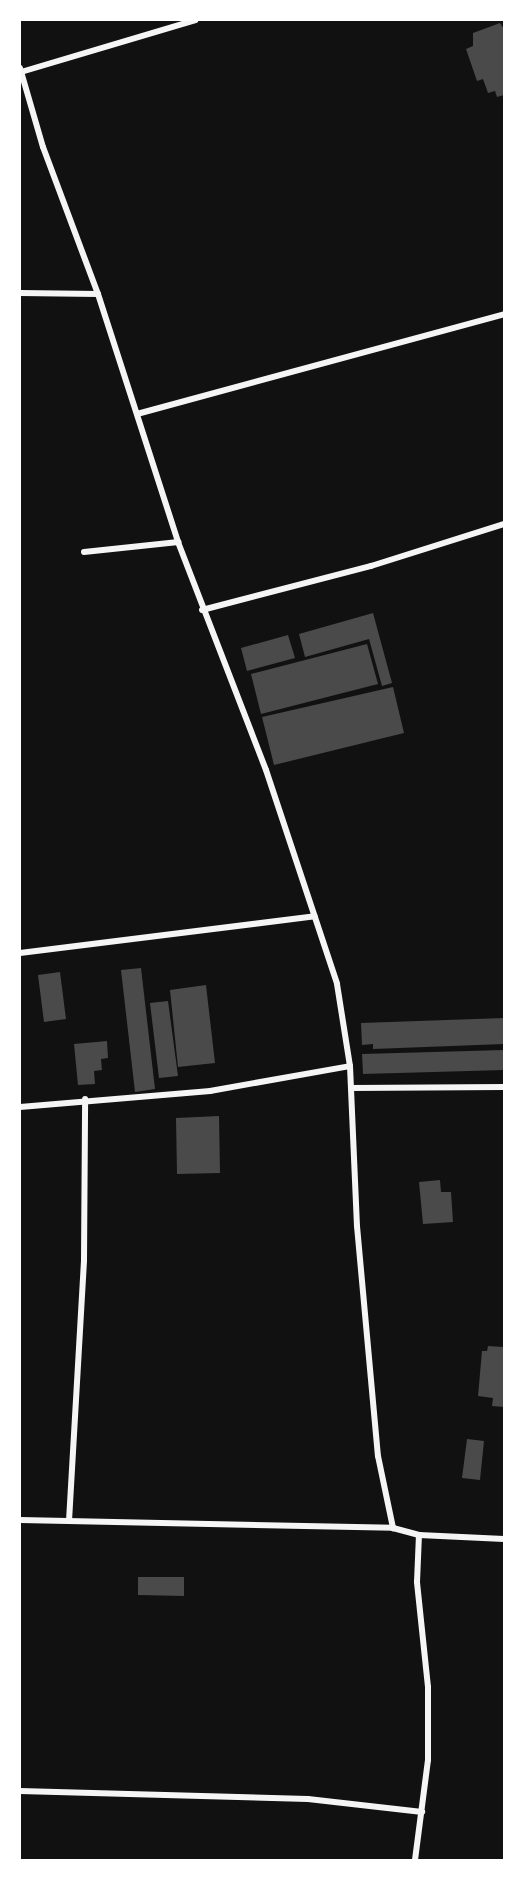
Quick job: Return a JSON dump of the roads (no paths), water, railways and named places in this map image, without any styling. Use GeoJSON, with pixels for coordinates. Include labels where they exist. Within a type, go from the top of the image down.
{"type":"FeatureCollection","features":[{"type":"Feature","properties":{"kind":"street"},"geometry":{"type":"LineString","coordinates":[[195,20],[20,70],[43,147],[98,294],[178,542],[202,610],[253,733],[337,984],[350,1066],[357,1226],[378,1456],[393,1528]]}},
{"type":"Feature","properties":{"kind":"street"},"geometry":{"type":"LineString","coordinates":[[20,293],[98,294]]}},
{"type":"Feature","properties":{"kind":"street"},"geometry":{"type":"LineString","coordinates":[[137,414],[504,314]]}},
{"type":"Feature","properties":{"kind":"street"},"geometry":{"type":"LineString","coordinates":[[202,610],[371,566],[504,524]]}},
{"type":"Feature","properties":{"kind":"street"},"geometry":{"type":"LineString","coordinates":[[84,552],[178,542]]}},
{"type":"Feature","properties":{"kind":"street"},"geometry":{"type":"LineString","coordinates":[[20,953],[315,916]]}},
{"type":"Feature","properties":{"kind":"street"},"geometry":{"type":"LineString","coordinates":[[20,1107],[85,1099],[210,1090],[350,1066]]}},
{"type":"Feature","properties":{"kind":"street"},"geometry":{"type":"LineString","coordinates":[[351,1088],[504,1088]]}},
{"type":"Feature","properties":{"kind":"street"},"geometry":{"type":"LineString","coordinates":[[69,1521],[84,1260],[85,1099]]}},
{"type":"Feature","properties":{"kind":"street"},"geometry":{"type":"LineString","coordinates":[[20,1520],[393,1528],[419,1534],[504,1539]]}},
{"type":"Feature","properties":{"kind":"street"},"geometry":{"type":"LineString","coordinates":[[415,1860],[428,1760],[428,1687],[418,1595],[419,1534]]}},
{"type":"Feature","properties":{"kind":"street"},"geometry":{"type":"LineString","coordinates":[[20,1791],[308,1799],[422,1812]]}}]}
